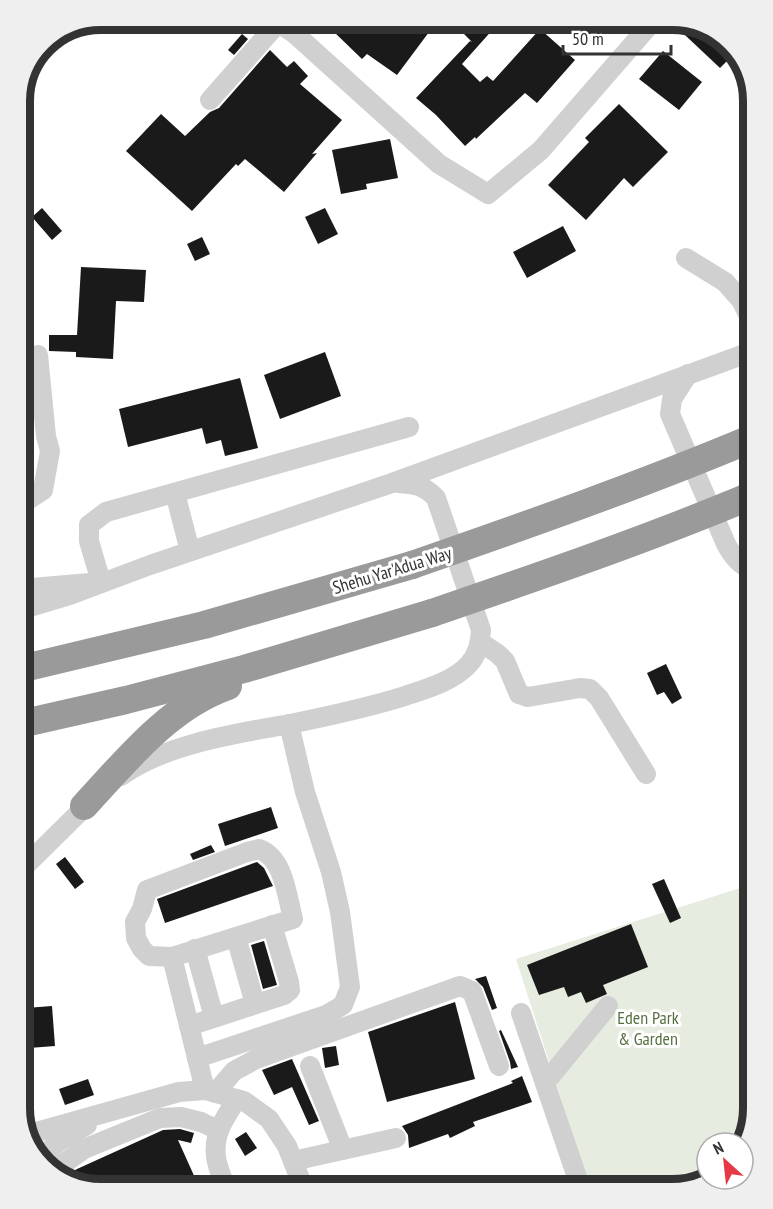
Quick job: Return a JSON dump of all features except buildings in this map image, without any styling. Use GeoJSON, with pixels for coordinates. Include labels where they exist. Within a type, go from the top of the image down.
{"type":"FeatureCollection","features":[{"type":"Feature","properties":{"kind":"highway","name":"Shehu Yar'Adua Way"},"geometry":{"type":"LineString","coordinates":[[30,667],[204,626],[412,564],[562,513],[677,470],[743,442]]}},
{"type":"Feature","properties":{"kind":"highway"},"geometry":{"type":"LineString","coordinates":[[30,722],[244,669],[432,613],[689,522],[743,499]]}},
{"type":"Feature","properties":{"kind":"highway"},"geometry":{"type":"LineString","coordinates":[[84,806],[148,738],[194,702],[216,690],[296,661],[350,637]]}},
{"type":"Feature","properties":{"kind":"street"},"geometry":{"type":"LineString","coordinates":[[210,100],[268,30]]}},
{"type":"Feature","properties":{"kind":"street"},"geometry":{"type":"LineString","coordinates":[[289,30],[439,164],[488,194],[541,150],[645,30]]}},
{"type":"Feature","properties":{"kind":"street"},"geometry":{"type":"LineString","coordinates":[[295,34],[299,30]]}},
{"type":"Feature","properties":{"kind":"street"},"geometry":{"type":"LineString","coordinates":[[686,258],[725,282],[733,290],[743,307]]}},
{"type":"Feature","properties":{"kind":"street"},"geometry":{"type":"LineString","coordinates":[[30,498],[43,490],[50,451],[46,436],[38,355]]}},
{"type":"Feature","properties":{"kind":"street"},"geometry":{"type":"LineString","coordinates":[[30,607],[392,483],[743,355]]}},
{"type":"Feature","properties":{"kind":"street"},"geometry":{"type":"LineString","coordinates":[[688,374],[672,399],[670,414],[726,544],[743,566]]}},
{"type":"Feature","properties":{"kind":"street"},"geometry":{"type":"LineString","coordinates":[[101,582],[89,541],[89,525],[106,512],[409,427]]}},
{"type":"Feature","properties":{"kind":"street"},"geometry":{"type":"LineString","coordinates":[[30,862],[84,806],[128,771],[156,757],[221,737],[381,704],[441,683],[469,665],[477,653],[481,630],[436,498],[428,489],[420,485],[392,483]]}},
{"type":"Feature","properties":{"kind":"street"},"geometry":{"type":"LineString","coordinates":[[175,493],[190,551]]}},
{"type":"Feature","properties":{"kind":"street"},"geometry":{"type":"LineString","coordinates":[[30,588],[101,582]]}},
{"type":"Feature","properties":{"kind":"street"},"geometry":{"type":"LineString","coordinates":[[480,642],[505,661],[519,694],[528,697],[580,688],[590,689],[599,698],[646,774]]}},
{"type":"Feature","properties":{"kind":"street"},"geometry":{"type":"LineString","coordinates":[[197,1058],[326,1015],[343,1005],[350,987],[340,912],[331,872],[305,792],[289,724]]}},
{"type":"Feature","properties":{"kind":"street"},"geometry":{"type":"LineString","coordinates":[[260,849],[273,857],[280,872],[293,919],[236,937],[172,957],[149,956],[136,938],[135,922],[142,909],[147,890],[260,849]]}},
{"type":"Feature","properties":{"kind":"street"},"geometry":{"type":"LineString","coordinates":[[189,1026],[285,994],[290,990],[272,925]]}},
{"type":"Feature","properties":{"kind":"street"},"geometry":{"type":"LineString","coordinates":[[236,937],[255,1004]]}},
{"type":"Feature","properties":{"kind":"street"},"geometry":{"type":"LineString","coordinates":[[195,950],[214,1017]]}},
{"type":"Feature","properties":{"kind":"street"},"geometry":{"type":"LineString","coordinates":[[172,957],[197,1058],[210,1092]]}},
{"type":"Feature","properties":{"kind":"street"},"geometry":{"type":"LineString","coordinates":[[210,1092],[234,1071],[256,1059],[460,986],[472,991],[499,1066]]}},
{"type":"Feature","properties":{"kind":"street"},"geometry":{"type":"LineString","coordinates":[[545,1083],[608,1006]]}},
{"type":"Feature","properties":{"kind":"street"},"geometry":{"type":"LineString","coordinates":[[521,1013],[577,1179]]}},
{"type":"Feature","properties":{"kind":"street"},"geometry":{"type":"LineString","coordinates":[[310,1066],[343,1150]]}},
{"type":"Feature","properties":{"kind":"street"},"geometry":{"type":"LineString","coordinates":[[35,1133],[179,1092],[210,1092],[244,1101],[269,1119],[288,1146],[300,1179]]}},
{"type":"Feature","properties":{"kind":"street"},"geometry":{"type":"LineString","coordinates":[[223,1179],[216,1158],[218,1130],[237,1099]]}},
{"type":"Feature","properties":{"kind":"street"},"geometry":{"type":"LineString","coordinates":[[46,1153],[57,1143],[111,1112]]}},
{"type":"Feature","properties":{"kind":"street"},"geometry":{"type":"LineString","coordinates":[[61,1167],[78,1153],[160,1118],[181,1117],[201,1122],[218,1130]]}},
{"type":"Feature","properties":{"kind":"street"},"geometry":{"type":"LineString","coordinates":[[293,1161],[396,1138]]}},
{"type":"Feature","properties":{"kind":"green space","name":"Eden Park & Garden"},"geometry":{"type":"Polygon","coordinates":[[[743,887],[743,1108],[739,1131],[695,1131],[695,1175],[690,1177],[587,1179],[516,959],[743,887]]]}}]}
